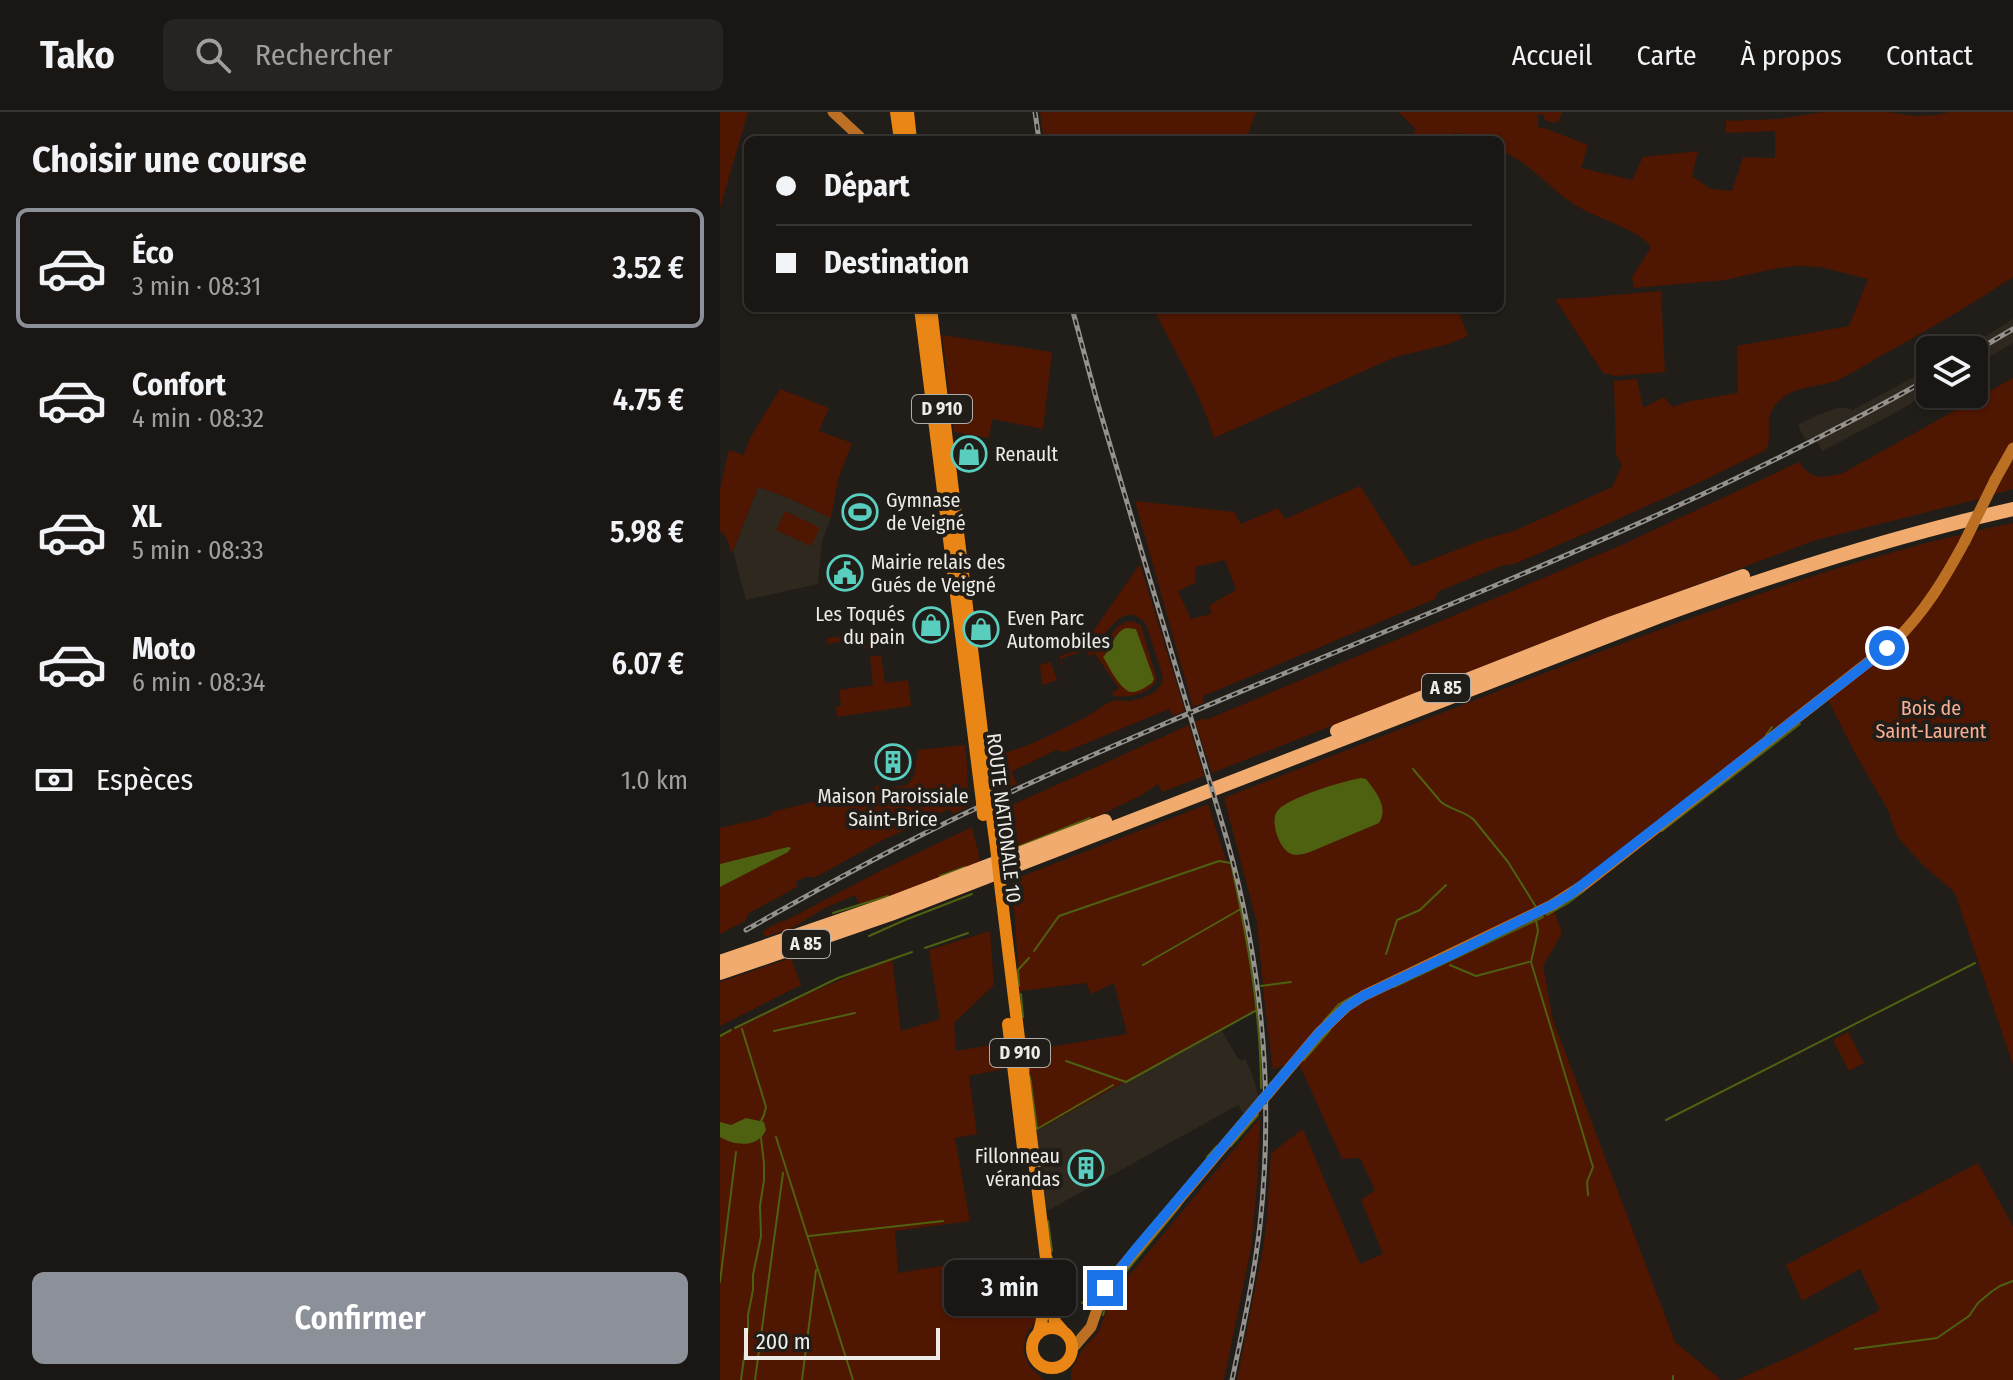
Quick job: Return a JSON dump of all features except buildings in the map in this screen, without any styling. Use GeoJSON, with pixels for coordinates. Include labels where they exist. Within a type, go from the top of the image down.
{"type":"FeatureCollection","features":[{"type":"Feature","properties":{"kind":"highway","name":"A 85"},"geometry":{"type":"LineString","coordinates":[[720,962],[888,904],[1695,592],[1876,534],[2013,499]]}},
{"type":"Feature","properties":{"kind":"highway","name":"A 85"},"geometry":{"type":"LineString","coordinates":[[720,973],[891,914],[1690,605],[1841,554],[2013,510]]}},
{"type":"Feature","properties":{"kind":"main road"},"geometry":{"type":"LineString","coordinates":[[833,112],[859,136]]}},
{"type":"Feature","properties":{"kind":"main road"},"geometry":{"type":"LineString","coordinates":[[896,112],[899,136]]}},
{"type":"Feature","properties":{"kind":"main road"},"geometry":{"type":"LineString","coordinates":[[908,112],[911,136]]}},
{"type":"Feature","properties":{"kind":"main road","name":"ROUTE NATIONALE 10"},"geometry":{"type":"LineString","coordinates":[[921,312],[987,806]]}},
{"type":"Feature","properties":{"kind":"main road","name":"ROUTE NATIONALE 10"},"geometry":{"type":"LineString","coordinates":[[931,312],[997,893],[1013,1069],[1042,1300],[1042,1321],[1038,1334]]}},
{"type":"Feature","properties":{"kind":"main road"},"geometry":{"type":"LineString","coordinates":[[1072,1349],[1093,1322],[1111,1280],[1337,1014],[1363,996],[1552,905],[1585,884],[1894,642],[1932,599],[2013,448]]}},
{"type":"Feature","properties":{"kind":"main road","name":"ROUTE NATIONALE 10"},"geometry":{"type":"LineString","coordinates":[[997,893],[1052,1307],[1055,1322],[1063,1331]]}},
{"type":"Feature","properties":{"kind":"main road"},"geometry":{"type":"LineString","coordinates":[[1051,1380],[1032,1351],[1038,1334],[1050,1328],[1078,1331],[1093,1322]]}},
{"type":"Feature","properties":{"kind":"main road"},"geometry":{"type":"LineString","coordinates":[[1043,1366],[1055,1368],[1064,1364],[1071,1355],[1070,1339],[1063,1331]]}},
{"type":"Feature","properties":{"kind":"main road"},"geometry":{"type":"LineString","coordinates":[[1062,1380],[1064,1364]]}},
{"type":"Feature","properties":{"kind":"shaded area"},"geometry":{"type":"Polygon","coordinates":[[[2013,319],[2013,343],[1988,358],[1988,336],[1986,336],[2013,319]]]}},
{"type":"Feature","properties":{"kind":"shaded area"},"geometry":{"type":"Polygon","coordinates":[[[1916,376],[1916,400],[1822,451],[1814,436],[1806,440],[1799,428],[1799,424],[1840,407],[1853,410],[1916,376]]]}},
{"type":"Feature","properties":{"kind":"shaded area"},"geometry":{"type":"Polygon","coordinates":[[[758,487],[831,518],[822,541],[818,584],[746,600],[733,551],[758,487]]]}},
{"type":"Feature","properties":{"kind":"shaded area"},"geometry":{"type":"Polygon","coordinates":[[[1126,628],[1136,629],[1154,679],[1135,692],[1120,684],[1103,657],[1126,628]]]}},
{"type":"Feature","properties":{"kind":"shaded area"},"geometry":{"type":"Polygon","coordinates":[[[1366,779],[1374,789],[1382,805],[1379,823],[1299,855],[1287,851],[1279,841],[1275,827],[1278,810],[1305,795],[1366,779]]]}},
{"type":"Feature","properties":{"kind":"shaded area"},"geometry":{"type":"Polygon","coordinates":[[[791,848],[788,852],[720,887],[720,864],[791,848]]]}},
{"type":"Feature","properties":{"kind":"shaded area"},"geometry":{"type":"Polygon","coordinates":[[[1221,1029],[1237,1057],[1241,1061],[1245,1059],[1252,1073],[1260,1103],[1247,1119],[1238,1105],[1040,1215],[1030,1134],[1221,1029]]]}},
{"type":"Feature","properties":{"kind":"shaded area"},"geometry":{"type":"Polygon","coordinates":[[[746,1118],[764,1122],[766,1130],[758,1140],[746,1144],[720,1137],[720,1122],[731,1125],[746,1118]]]}},
{"type":"Feature","properties":{"kind":"green space"},"geometry":{"type":"Polygon","coordinates":[[[720,112],[748,112],[720,208],[720,112]]]}},
{"type":"Feature","properties":{"kind":"green space"},"geometry":{"type":"Polygon","coordinates":[[[1040,112],[1256,112],[1247,136],[1043,136],[1040,112]]]}},
{"type":"Feature","properties":{"kind":"green space"},"geometry":{"type":"Polygon","coordinates":[[[1398,112],[1562,112],[1558,122],[1548,121],[1544,115],[1538,114],[1538,127],[1588,145],[1581,168],[1632,180],[1643,157],[1698,151],[1692,176],[1711,189],[1732,191],[1743,157],[1775,158],[1775,131],[1726,133],[1726,121],[1778,119],[1824,112],[1888,112],[1913,116],[1949,112],[2013,112],[2013,277],[1844,377],[1786,395],[1771,413],[1766,450],[1578,537],[1439,591],[1435,599],[1203,696],[1203,703],[1193,707],[1135,501],[1234,512],[1241,524],[1278,508],[1285,519],[1360,486],[1412,567],[1514,531],[1612,487],[1622,465],[1616,454],[1614,381],[1637,379],[1643,408],[1664,397],[1672,407],[1738,393],[1737,346],[1849,326],[1868,279],[1820,267],[1798,266],[1725,280],[1634,288],[1632,277],[1650,249],[1649,244],[1571,202],[1522,162],[1504,152],[1504,136],[1466,136],[1455,132],[1452,136],[1412,136],[1416,129],[1398,112]],[[1225,560],[1195,567],[1195,583],[1178,591],[1191,619],[1211,614],[1210,605],[1236,590],[1225,560]]]}},
{"type":"Feature","properties":{"kind":"green space"},"geometry":{"type":"Polygon","coordinates":[[[1661,291],[1665,372],[1615,376],[1603,373],[1555,299],[1578,298],[1661,291]]]}},
{"type":"Feature","properties":{"kind":"green space"},"geometry":{"type":"Polygon","coordinates":[[[1155,312],[1459,312],[1468,336],[1449,344],[1395,357],[1214,438],[1195,389],[1155,312]]]}},
{"type":"Feature","properties":{"kind":"green space"},"geometry":{"type":"Polygon","coordinates":[[[942,335],[1052,352],[1043,429],[992,419],[989,438],[954,432],[942,335]]]}},
{"type":"Feature","properties":{"kind":"green space"},"geometry":{"type":"Polygon","coordinates":[[[2013,378],[2013,489],[1816,540],[1547,641],[1212,773],[1195,722],[1624,544],[1799,462],[1813,475],[1843,473],[1959,408],[1988,408],[1988,392],[2013,378]]]}},
{"type":"Feature","properties":{"kind":"green space"},"geometry":{"type":"Polygon","coordinates":[[[780,389],[829,408],[819,431],[852,443],[838,479],[831,518],[758,487],[731,552],[727,539],[720,532],[720,489],[729,450],[744,455],[749,440],[780,389]]]}},
{"type":"Feature","properties":{"kind":"green space"},"geometry":{"type":"Polygon","coordinates":[[[785,511],[820,528],[811,546],[776,530],[785,511]]]}},
{"type":"Feature","properties":{"kind":"green space","name":"Bois de Saint-Laurent"},"geometry":{"type":"Polygon","coordinates":[[[2013,523],[2013,1065],[1955,893],[1900,840],[1888,810],[1826,696],[1552,905],[1562,933],[1543,966],[1553,1020],[1675,1342],[1721,1380],[1237,1380],[1263,1249],[1271,1153],[1303,1129],[1360,1264],[1383,1254],[1361,1200],[1375,1190],[1360,1158],[1342,1159],[1297,1059],[1273,1070],[1257,923],[1224,798],[1730,604],[1917,545],[2013,523]]]}},
{"type":"Feature","properties":{"kind":"green space"},"geometry":{"type":"Polygon","coordinates":[[[1140,564],[1185,711],[1173,716],[1169,709],[1065,752],[1056,750],[1011,772],[1017,784],[998,792],[994,755],[1041,739],[1110,702],[1142,698],[1160,687],[1163,677],[1146,624],[1139,618],[1126,615],[1115,622],[1101,640],[1087,640],[1140,564]]]}},
{"type":"Feature","properties":{"kind":"green space"},"geometry":{"type":"Polygon","coordinates":[[[1131,621],[1141,625],[1157,680],[1149,689],[1132,696],[1113,696],[1112,693],[1119,688],[1094,653],[1089,656],[1085,650],[1061,659],[1061,665],[1060,656],[1092,645],[1106,644],[1116,629],[1131,621]]]}},
{"type":"Feature","properties":{"kind":"green space"},"geometry":{"type":"Polygon","coordinates":[[[872,633],[873,648],[865,649],[864,640],[856,639],[827,644],[828,638],[872,633]]]}},
{"type":"Feature","properties":{"kind":"green space"},"geometry":{"type":"Polygon","coordinates":[[[881,655],[885,683],[908,680],[911,706],[837,717],[836,707],[841,706],[839,690],[873,685],[870,657],[881,655]]]}},
{"type":"Feature","properties":{"kind":"green space"},"geometry":{"type":"Polygon","coordinates":[[[1051,662],[1057,680],[1042,685],[1040,665],[1051,662]]]}},
{"type":"Feature","properties":{"kind":"green space"},"geometry":{"type":"Polygon","coordinates":[[[1189,725],[1204,776],[1162,792],[1158,784],[1088,821],[1006,853],[1001,810],[1189,725]]]}},
{"type":"Feature","properties":{"kind":"green space"},"geometry":{"type":"Polygon","coordinates":[[[965,745],[969,806],[953,814],[949,809],[881,841],[816,877],[805,877],[796,882],[797,887],[749,913],[745,921],[720,934],[720,828],[879,786],[907,785],[914,776],[918,750],[965,745]]]}},
{"type":"Feature","properties":{"kind":"green space"},"geometry":{"type":"Polygon","coordinates":[[[1208,804],[1230,866],[1244,925],[1255,1010],[1030,1134],[1020,1052],[1127,1034],[1114,983],[1091,994],[1086,983],[1020,991],[1012,880],[1208,804]]]}},
{"type":"Feature","properties":{"kind":"green space"},"geometry":{"type":"Polygon","coordinates":[[[972,827],[980,862],[860,905],[855,895],[790,929],[765,937],[763,931],[779,922],[972,827]]]}},
{"type":"Feature","properties":{"kind":"green space"},"geometry":{"type":"Polygon","coordinates":[[[990,931],[994,985],[954,1023],[956,1051],[991,1045],[1005,1054],[1003,1069],[969,1076],[977,1134],[955,1138],[970,1221],[895,1231],[898,1273],[980,1260],[986,1309],[1017,1305],[1034,1295],[1036,1320],[1026,1335],[1023,1351],[1029,1366],[1044,1380],[720,1380],[720,1036],[892,958],[901,1031],[940,1019],[929,950],[990,931]]]}},
{"type":"Feature","properties":{"kind":"green space"},"geometry":{"type":"Polygon","coordinates":[[[791,958],[801,985],[720,1026],[720,982],[791,958]]]}},
{"type":"Feature","properties":{"kind":"green space"},"geometry":{"type":"Polygon","coordinates":[[[1848,1032],[1864,1063],[1849,1071],[1833,1040],[1848,1032]]]}},
{"type":"Feature","properties":{"kind":"green space"},"geometry":{"type":"Polygon","coordinates":[[[1260,1118],[1251,1248],[1224,1380],[1071,1380],[1071,1370],[1083,1349],[1099,1331],[1111,1297],[1260,1118]]]}},
{"type":"Feature","properties":{"kind":"green space"},"geometry":{"type":"Polygon","coordinates":[[[1978,1163],[2013,1226],[2013,1380],[1737,1380],[1804,1350],[1880,1310],[1860,1269],[1802,1301],[1786,1265],[1978,1163]]]}},
{"type":"Feature","properties":{"kind":"waterway"},"geometry":{"type":"LineString","coordinates":[[1662,831],[1800,724]]}},
{"type":"Feature","properties":{"kind":"waterway"},"geometry":{"type":"LineString","coordinates":[[1766,735],[1772,727]]}},
{"type":"Feature","properties":{"kind":"waterway"},"geometry":{"type":"LineString","coordinates":[[1413,769],[1441,802],[1474,820],[1508,862],[1536,907]]}},
{"type":"Feature","properties":{"kind":"waterway"},"geometry":{"type":"LineString","coordinates":[[1018,847],[1090,818]]}},
{"type":"Feature","properties":{"kind":"waterway"},"geometry":{"type":"LineString","coordinates":[[1034,951],[1059,916],[1219,861],[1231,863],[1252,975],[1259,1031],[1261,1088]]}},
{"type":"Feature","properties":{"kind":"waterway"},"geometry":{"type":"LineString","coordinates":[[940,876],[965,867]]}},
{"type":"Feature","properties":{"kind":"waterway"},"geometry":{"type":"LineString","coordinates":[[1386,954],[1397,920],[1420,910],[1446,885]]}},
{"type":"Feature","properties":{"kind":"waterway"},"geometry":{"type":"LineString","coordinates":[[1547,915],[1584,891]]}},
{"type":"Feature","properties":{"kind":"waterway"},"geometry":{"type":"LineString","coordinates":[[869,936],[972,894]]}},
{"type":"Feature","properties":{"kind":"waterway"},"geometry":{"type":"LineString","coordinates":[[833,913],[888,896]]}},
{"type":"Feature","properties":{"kind":"waterway"},"geometry":{"type":"LineString","coordinates":[[1143,965],[1239,910]]}},
{"type":"Feature","properties":{"kind":"waterway"},"geometry":{"type":"LineString","coordinates":[[1394,987],[1543,917]]}},
{"type":"Feature","properties":{"kind":"waterway"},"geometry":{"type":"LineString","coordinates":[[1536,920],[1538,931],[1531,962],[1593,1167],[1587,1182],[1588,1195]]}},
{"type":"Feature","properties":{"kind":"waterway"},"geometry":{"type":"LineString","coordinates":[[925,948],[968,933]]}},
{"type":"Feature","properties":{"kind":"waterway"},"geometry":{"type":"LineString","coordinates":[[735,1028],[838,978],[912,952]]}},
{"type":"Feature","properties":{"kind":"waterway"},"geometry":{"type":"LineString","coordinates":[[1019,986],[1018,970],[1029,958]]}},
{"type":"Feature","properties":{"kind":"waterway"},"geometry":{"type":"LineString","coordinates":[[1450,965],[1476,976],[1529,962]]}},
{"type":"Feature","properties":{"kind":"waterway"},"geometry":{"type":"LineString","coordinates":[[1666,1120],[1975,963]]}},
{"type":"Feature","properties":{"kind":"waterway"},"geometry":{"type":"LineString","coordinates":[[1261,986],[1291,982]]}},
{"type":"Feature","properties":{"kind":"waterway"},"geometry":{"type":"LineString","coordinates":[[1021,994],[1023,1017]]}},
{"type":"Feature","properties":{"kind":"waterway"},"geometry":{"type":"LineString","coordinates":[[1324,1021],[1339,1004],[1355,995]]}},
{"type":"Feature","properties":{"kind":"waterway"},"geometry":{"type":"LineString","coordinates":[[1066,1061],[1126,1082],[1255,1011]]}},
{"type":"Feature","properties":{"kind":"waterway"},"geometry":{"type":"LineString","coordinates":[[774,1031],[855,1013]]}},
{"type":"Feature","properties":{"kind":"waterway"},"geometry":{"type":"LineString","coordinates":[[742,1029],[766,1107],[761,1121]]}},
{"type":"Feature","properties":{"kind":"waterway"},"geometry":{"type":"LineString","coordinates":[[720,1036],[731,1030]]}},
{"type":"Feature","properties":{"kind":"waterway"},"geometry":{"type":"LineString","coordinates":[[1304,1060],[1330,1030]]}},
{"type":"Feature","properties":{"kind":"waterway"},"geometry":{"type":"LineString","coordinates":[[1027,1045],[1029,1071]]}},
{"type":"Feature","properties":{"kind":"waterway"},"geometry":{"type":"LineString","coordinates":[[1030,1077],[1037,1129],[1113,1085]]}},
{"type":"Feature","properties":{"kind":"waterway"},"geometry":{"type":"LineString","coordinates":[[1231,1146],[1258,1115]]}},
{"type":"Feature","properties":{"kind":"waterway"},"geometry":{"type":"LineString","coordinates":[[776,1137],[853,1380]]}},
{"type":"Feature","properties":{"kind":"waterway"},"geometry":{"type":"LineString","coordinates":[[741,1380],[753,1275],[761,1236],[760,1206],[764,1180],[761,1138]]}},
{"type":"Feature","properties":{"kind":"waterway"},"geometry":{"type":"LineString","coordinates":[[1207,1157],[1217,1146]]}},
{"type":"Feature","properties":{"kind":"waterway"},"geometry":{"type":"LineString","coordinates":[[720,1282],[736,1152]]}},
{"type":"Feature","properties":{"kind":"waterway"},"geometry":{"type":"LineString","coordinates":[[755,1380],[783,1173]]}},
{"type":"Feature","properties":{"kind":"waterway"},"geometry":{"type":"LineString","coordinates":[[1103,1315],[1109,1294],[1116,1284],[1180,1206]]}},
{"type":"Feature","properties":{"kind":"waterway"},"geometry":{"type":"LineString","coordinates":[[809,1236],[943,1221]]}},
{"type":"Feature","properties":{"kind":"waterway"},"geometry":{"type":"LineString","coordinates":[[1048,1221],[1052,1251]]}},
{"type":"Feature","properties":{"kind":"waterway"},"geometry":{"type":"LineString","coordinates":[[1052,1257],[1056,1283]]}},
{"type":"Feature","properties":{"kind":"waterway"},"geometry":{"type":"LineString","coordinates":[[802,1380],[816,1270]]}},
{"type":"Feature","properties":{"kind":"waterway"},"geometry":{"type":"LineString","coordinates":[[1855,1349],[1937,1338],[1969,1316],[1991,1292],[2013,1281]]}},
{"type":"Feature","properties":{"kind":"waterway"},"geometry":{"type":"LineString","coordinates":[[1082,1303],[1093,1292]]}},
{"type":"Feature","properties":{"kind":"railway"},"geometry":{"type":"LineString","coordinates":[[1035,112],[1038,136]]}},
{"type":"Feature","properties":{"kind":"railway"},"geometry":{"type":"LineString","coordinates":[[1073,312],[1227,840],[1257,982],[1265,1079],[1264,1176],[1255,1264],[1232,1380]]}},
{"type":"Feature","properties":{"kind":"railway"},"geometry":{"type":"LineString","coordinates":[[1988,344],[2013,329]]}},
{"type":"Feature","properties":{"kind":"railway"},"geometry":{"type":"LineString","coordinates":[[746,930],[966,813],[1208,705],[1452,604],[1694,498],[1916,385]]}},
{"type":"Feature","properties":{"kind":"place","name":"Renault"},"geometry":{"type":"Point","coordinates":[969,454]}},
{"type":"Feature","properties":{"kind":"place","name":"Gymnase de Veigné"},"geometry":{"type":"Point","coordinates":[860,512]}},
{"type":"Feature","properties":{"kind":"place","name":"Mairie relais des Gués de Veigné"},"geometry":{"type":"Point","coordinates":[845,573]}},
{"type":"Feature","properties":{"kind":"place","name":"Les Toqués du pain"},"geometry":{"type":"Point","coordinates":[931,625]}},
{"type":"Feature","properties":{"kind":"place","name":"Even Parc Automobiles"},"geometry":{"type":"Point","coordinates":[981,629]}},
{"type":"Feature","properties":{"kind":"place","name":"Maison Paroissiale Saint-Brice"},"geometry":{"type":"Point","coordinates":[893,762]}},
{"type":"Feature","properties":{"kind":"place","name":"Fillonneau vérandas"},"geometry":{"type":"Point","coordinates":[1086,1168]}},
{"type":"Feature","properties":{"kind":"route"},"geometry":{"type":"LineString","coordinates":[[1105,1288],[1337,1014],[1363,996],[1569,895],[1887,648]]}}]}
